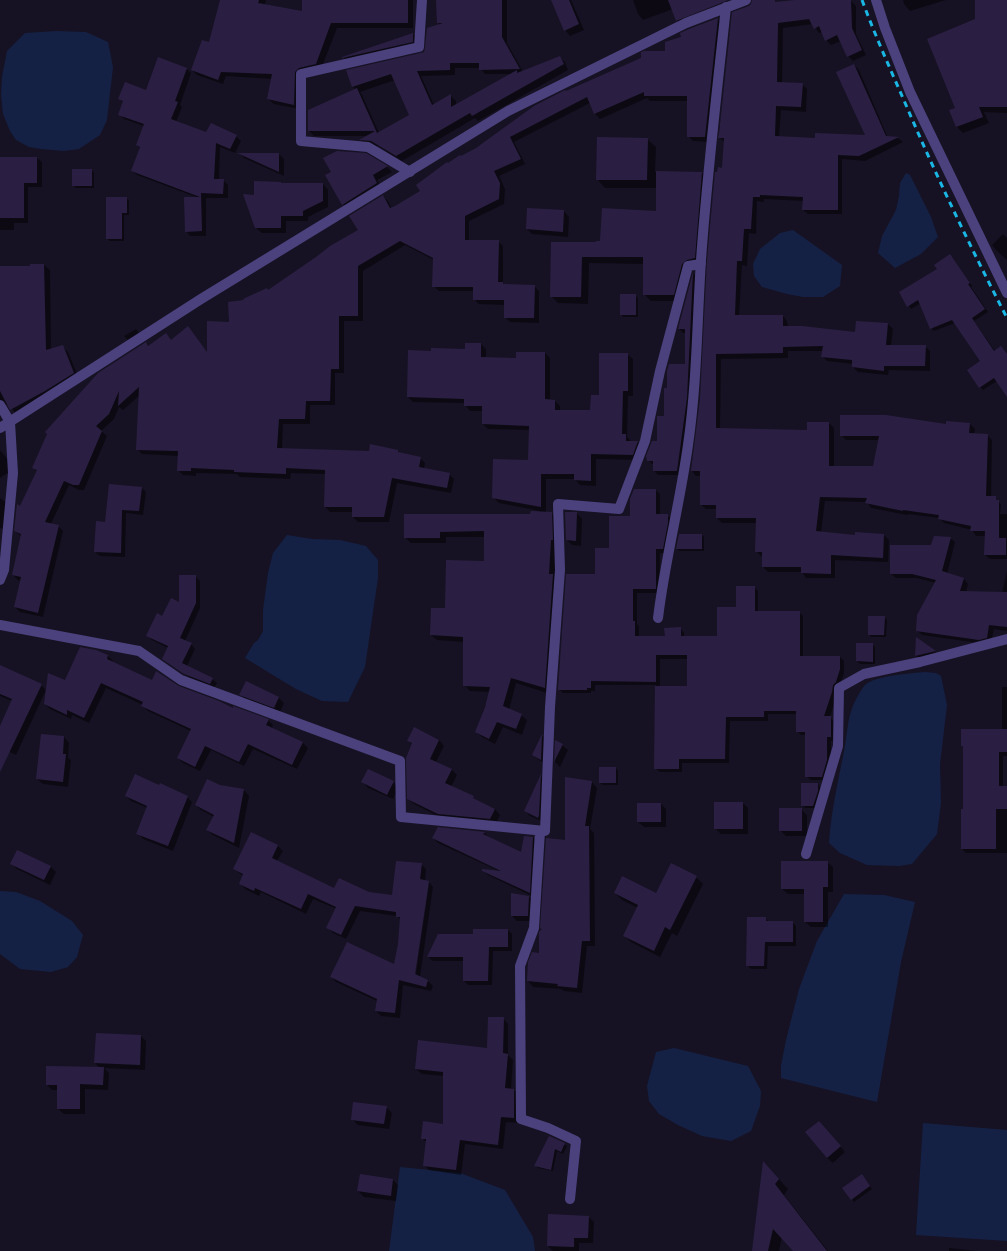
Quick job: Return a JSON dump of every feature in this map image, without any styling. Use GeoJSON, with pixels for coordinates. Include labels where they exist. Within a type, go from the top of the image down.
{"type":"FeatureCollection","features":[{"type":"Feature","properties":{"kind":"street"},"geometry":{"type":"LineString","coordinates":[[410,172],[368,146],[301,141],[301,74],[419,47],[422,0]]}},
{"type":"Feature","properties":{"kind":"street"},"geometry":{"type":"LineString","coordinates":[[0,428],[201,299],[508,111],[686,23],[746,0]]}},
{"type":"Feature","properties":{"kind":"street"},"geometry":{"type":"LineString","coordinates":[[876,0],[885,28],[910,92],[1007,293]]}},
{"type":"Feature","properties":{"kind":"street"},"geometry":{"type":"LineString","coordinates":[[658,618],[663,581],[688,444],[697,365],[701,264],[710,157],[726,8]]}},
{"type":"Feature","properties":{"kind":"street"},"geometry":{"type":"LineString","coordinates":[[0,625],[139,651],[181,680],[400,760],[401,817],[545,832],[550,707],[560,570],[558,504],[619,509],[645,441],[660,372],[688,266],[701,264]]}},
{"type":"Feature","properties":{"kind":"street"},"geometry":{"type":"LineString","coordinates":[[0,405],[10,422],[13,473],[4,570],[0,580]]}},
{"type":"Feature","properties":{"kind":"street"},"geometry":{"type":"LineString","coordinates":[[806,854],[838,746],[839,688],[864,674],[920,662],[1007,639]]}},
{"type":"Feature","properties":{"kind":"street"},"geometry":{"type":"LineString","coordinates":[[540,831],[534,928],[520,966],[522,1119],[548,1128],[576,1141],[570,1199]]}},
{"type":"Feature","properties":{"kind":"water"},"geometry":{"type":"Polygon","coordinates":[[[57,31],[86,32],[108,42],[113,67],[107,120],[100,135],[79,149],[64,151],[29,147],[16,140],[10,131],[3,114],[1,95],[2,77],[7,51],[25,33],[57,31]]]}},
{"type":"Feature","properties":{"kind":"water"},"geometry":{"type":"Polygon","coordinates":[[[906,173],[910,175],[931,217],[938,237],[921,254],[895,268],[878,253],[882,236],[896,210],[900,183],[906,173]]]}},
{"type":"Feature","properties":{"kind":"water"},"geometry":{"type":"Polygon","coordinates":[[[793,230],[842,265],[840,286],[823,297],[803,297],[762,287],[754,276],[753,264],[760,249],[780,233],[793,230]]]}},
{"type":"Feature","properties":{"kind":"water"},"geometry":{"type":"Polygon","coordinates":[[[287,535],[312,539],[340,540],[366,546],[378,560],[378,578],[365,667],[348,702],[322,701],[296,689],[245,658],[263,631],[263,610],[268,573],[273,553],[287,535]]]}},
{"type":"Feature","properties":{"kind":"water"},"geometry":{"type":"Polygon","coordinates":[[[925,672],[936,673],[941,676],[947,705],[940,764],[941,803],[937,834],[912,864],[899,866],[867,865],[840,853],[829,843],[833,806],[851,710],[860,692],[865,685],[870,682],[876,679],[925,672]]]}},
{"type":"Feature","properties":{"kind":"water"},"geometry":{"type":"Polygon","coordinates":[[[0,891],[16,892],[40,901],[72,921],[83,935],[77,957],[68,967],[51,972],[20,969],[0,954],[0,891]]]}},
{"type":"Feature","properties":{"kind":"water"},"geometry":{"type":"Polygon","coordinates":[[[844,894],[884,895],[915,902],[901,962],[877,1102],[781,1078],[781,1066],[786,1040],[799,989],[817,941],[844,894]]]}},
{"type":"Feature","properties":{"kind":"water"},"geometry":{"type":"Polygon","coordinates":[[[674,1048],[748,1066],[761,1091],[760,1106],[751,1131],[731,1141],[702,1136],[659,1114],[649,1101],[647,1086],[656,1052],[674,1048]]]}},
{"type":"Feature","properties":{"kind":"water"},"geometry":{"type":"Polygon","coordinates":[[[923,1123],[1007,1130],[1007,1241],[916,1235],[923,1123]]]}},
{"type":"Feature","properties":{"kind":"water"},"geometry":{"type":"Polygon","coordinates":[[[400,1167],[460,1173],[505,1190],[533,1237],[535,1251],[389,1251],[400,1167]]]}},
{"type":"Feature","properties":{"kind":"building"},"geometry":{"type":"Polygon","coordinates":[[[220,0],[259,0],[258,3],[302,11],[302,0],[408,0],[408,23],[331,23],[316,64],[299,68],[295,72],[294,105],[267,99],[272,74],[221,72],[218,80],[191,70],[202,40],[209,42],[220,0]]]}},
{"type":"Feature","properties":{"kind":"building"},"geometry":{"type":"Polygon","coordinates":[[[436,0],[502,0],[502,37],[520,69],[479,70],[479,63],[450,63],[450,70],[417,71],[432,105],[451,94],[451,107],[517,70],[517,73],[560,56],[564,64],[472,116],[470,113],[396,156],[371,141],[359,140],[375,131],[308,131],[308,110],[357,88],[377,133],[409,115],[391,74],[352,87],[346,70],[424,52],[427,28],[443,23],[437,23],[436,0]]]}},
{"type":"Feature","properties":{"kind":"building"},"geometry":{"type":"Polygon","coordinates":[[[551,0],[569,0],[579,24],[564,31],[551,0]]]}},
{"type":"Feature","properties":{"kind":"building"},"geometry":{"type":"Polygon","coordinates":[[[668,0],[728,0],[676,21],[668,0]]]}},
{"type":"Feature","properties":{"kind":"building"},"geometry":{"type":"Polygon","coordinates":[[[752,0],[775,0],[775,2],[795,0],[851,0],[852,28],[862,50],[847,57],[837,35],[825,41],[819,26],[814,29],[809,19],[778,23],[777,82],[803,83],[801,107],[776,106],[775,136],[815,138],[815,133],[865,135],[836,72],[854,64],[886,136],[899,137],[859,156],[838,155],[838,210],[802,210],[803,197],[760,195],[760,197],[753,197],[751,229],[744,229],[742,261],[737,261],[735,315],[783,315],[783,326],[802,326],[855,332],[856,321],[888,323],[886,345],[926,345],[925,366],[884,366],[884,371],[852,367],[852,360],[821,357],[823,346],[783,347],[783,353],[716,354],[716,428],[807,430],[807,422],[829,422],[829,466],[873,466],[879,436],[840,436],[840,415],[886,415],[946,424],[946,421],[970,423],[969,433],[988,434],[986,496],[996,496],[996,500],[999,500],[999,538],[1006,538],[1006,555],[984,555],[985,531],[970,531],[971,526],[938,519],[939,515],[903,511],[865,503],[867,498],[820,497],[816,531],[855,535],[855,532],[884,534],[883,558],[831,555],[831,574],[801,573],[801,567],[762,567],[762,552],[755,552],[756,518],[716,518],[716,505],[700,505],[700,471],[691,471],[700,399],[707,260],[715,172],[717,172],[718,167],[722,168],[724,138],[718,138],[732,12],[749,6],[752,0]]]}},
{"type":"Feature","properties":{"kind":"building"},"geometry":{"type":"Polygon","coordinates":[[[975,0],[1007,0],[1007,107],[979,107],[983,117],[956,127],[949,110],[955,108],[927,39],[975,19],[975,0]]]}},
{"type":"Feature","properties":{"kind":"building"},"geometry":{"type":"Polygon","coordinates":[[[718,18],[705,137],[687,137],[687,96],[644,96],[644,92],[594,114],[587,97],[510,137],[521,159],[494,171],[500,183],[499,199],[465,216],[465,240],[499,240],[498,282],[503,282],[503,284],[535,285],[534,318],[504,318],[504,300],[473,300],[473,287],[432,287],[433,258],[400,241],[358,266],[358,316],[339,316],[339,369],[331,369],[330,401],[306,401],[305,419],[279,419],[277,448],[369,451],[370,444],[398,450],[398,452],[421,457],[419,467],[450,473],[447,488],[392,478],[384,517],[352,517],[352,507],[324,507],[325,470],[286,468],[286,474],[234,472],[234,470],[191,468],[191,471],[177,471],[178,451],[136,450],[139,387],[118,406],[119,391],[109,414],[96,426],[102,431],[79,485],[73,485],[64,481],[45,522],[59,525],[38,613],[14,607],[21,577],[12,575],[21,534],[14,531],[17,504],[20,506],[37,470],[32,468],[47,434],[45,432],[98,373],[146,342],[148,346],[166,333],[171,340],[188,326],[207,352],[207,321],[229,322],[228,302],[244,300],[243,299],[267,288],[268,290],[330,246],[358,230],[349,216],[383,195],[390,208],[395,206],[420,191],[416,185],[447,162],[448,163],[460,155],[461,156],[476,148],[534,106],[565,90],[566,91],[641,58],[641,52],[665,51],[665,42],[681,37],[680,33],[718,18]]]}},
{"type":"Feature","properties":{"kind":"building"},"geometry":{"type":"Polygon","coordinates":[[[413,33],[413,42],[342,58],[342,57],[413,33]]]}},
{"type":"Feature","properties":{"kind":"building"},"geometry":{"type":"Polygon","coordinates":[[[158,57],[187,68],[175,101],[178,102],[171,119],[206,132],[211,123],[237,135],[230,149],[216,143],[214,179],[224,179],[223,194],[201,193],[202,231],[185,232],[184,197],[200,197],[131,171],[140,147],[136,145],[144,124],[118,115],[123,101],[118,99],[125,82],[146,90],[158,57]]]}},
{"type":"Feature","properties":{"kind":"building"},"geometry":{"type":"Polygon","coordinates":[[[597,137],[648,138],[647,180],[596,180],[597,137]]]}},
{"type":"Feature","properties":{"kind":"building"},"geometry":{"type":"Polygon","coordinates":[[[337,151],[366,153],[388,166],[373,175],[377,183],[342,205],[325,175],[331,172],[323,158],[337,151]]]}},
{"type":"Feature","properties":{"kind":"building"},"geometry":{"type":"Polygon","coordinates":[[[237,153],[279,153],[279,172],[237,153]]]}},
{"type":"Feature","properties":{"kind":"building"},"geometry":{"type":"Polygon","coordinates":[[[0,157],[37,157],[37,183],[24,183],[24,218],[0,218],[0,157]]]}},
{"type":"Feature","properties":{"kind":"building"},"geometry":{"type":"Polygon","coordinates":[[[72,169],[92,169],[92,186],[72,186],[72,169]]]}},
{"type":"Feature","properties":{"kind":"building"},"geometry":{"type":"Polygon","coordinates":[[[656,171],[702,172],[695,258],[687,260],[682,264],[674,295],[643,295],[643,257],[582,257],[581,297],[550,297],[551,242],[600,241],[602,208],[656,211],[656,171]]]}},
{"type":"Feature","properties":{"kind":"building"},"geometry":{"type":"Polygon","coordinates":[[[254,181],[281,183],[323,183],[323,201],[303,211],[303,216],[281,216],[281,228],[255,228],[243,194],[254,195],[254,181]]]}},
{"type":"Feature","properties":{"kind":"building"},"geometry":{"type":"Polygon","coordinates":[[[106,197],[127,197],[127,213],[122,213],[122,239],[106,239],[106,197]]]}},
{"type":"Feature","properties":{"kind":"building"},"geometry":{"type":"Polygon","coordinates":[[[527,208],[564,210],[563,232],[526,229],[527,208]]]}},
{"type":"Feature","properties":{"kind":"building"},"geometry":{"type":"Polygon","coordinates":[[[950,254],[970,283],[968,284],[985,309],[972,318],[994,351],[1001,346],[1007,354],[1007,397],[994,378],[979,388],[967,370],[980,361],[952,320],[930,329],[918,300],[907,307],[899,292],[937,269],[934,265],[950,254]]]}},
{"type":"Feature","properties":{"kind":"building"},"geometry":{"type":"Polygon","coordinates":[[[30,264],[44,264],[46,350],[63,345],[74,373],[10,410],[0,391],[0,266],[30,266],[30,264]]]}},
{"type":"Feature","properties":{"kind":"building"},"geometry":{"type":"Polygon","coordinates":[[[693,272],[687,398],[677,471],[653,471],[653,461],[647,461],[646,456],[652,441],[657,441],[657,416],[664,416],[664,388],[667,388],[667,371],[669,364],[685,364],[685,329],[678,329],[693,272]]]}},
{"type":"Feature","properties":{"kind":"building"},"geometry":{"type":"Polygon","coordinates":[[[620,294],[636,294],[636,315],[620,315],[620,294]]]}},
{"type":"Feature","properties":{"kind":"building"},"geometry":{"type":"Polygon","coordinates":[[[465,343],[481,343],[481,357],[516,358],[516,352],[545,352],[545,399],[555,400],[555,410],[590,410],[591,395],[599,395],[599,353],[628,353],[628,391],[623,391],[622,434],[626,434],[626,441],[638,441],[633,455],[591,454],[591,481],[574,480],[574,474],[541,474],[541,507],[492,498],[493,459],[528,460],[529,426],[482,424],[482,406],[464,406],[464,399],[407,397],[408,350],[431,351],[431,348],[465,349],[465,343]]]}},
{"type":"Feature","properties":{"kind":"building"},"geometry":{"type":"Polygon","coordinates":[[[109,484],[142,487],[139,511],[122,510],[121,553],[94,552],[96,521],[105,522],[109,484]]]}},
{"type":"Feature","properties":{"kind":"building"},"geometry":{"type":"Polygon","coordinates":[[[634,489],[656,489],[656,514],[668,514],[668,523],[663,549],[656,549],[656,589],[633,589],[633,621],[635,621],[635,636],[665,636],[664,628],[681,627],[681,636],[717,636],[717,607],[736,607],[736,586],[755,586],[755,611],[800,611],[800,656],[840,656],[840,669],[836,682],[833,685],[824,716],[831,716],[831,737],[827,737],[827,760],[822,777],[805,777],[805,732],[796,732],[796,711],[764,711],[764,717],[726,717],[725,759],[679,759],[679,769],[654,769],[655,686],[687,686],[687,655],[656,655],[656,682],[591,681],[591,688],[587,688],[587,690],[558,690],[566,574],[595,574],[595,548],[609,548],[609,516],[630,516],[630,499],[634,489]]]}},
{"type":"Feature","properties":{"kind":"building"},"geometry":{"type":"Polygon","coordinates":[[[531,511],[552,512],[553,540],[551,540],[549,574],[553,574],[545,688],[511,678],[503,706],[522,714],[516,729],[497,722],[489,739],[475,732],[485,707],[490,687],[463,686],[463,637],[430,635],[431,608],[445,608],[446,560],[484,561],[484,531],[440,532],[440,538],[404,538],[404,514],[530,514],[531,511]]]}},
{"type":"Feature","properties":{"kind":"building"},"geometry":{"type":"Polygon","coordinates":[[[565,512],[577,512],[576,541],[566,540],[565,512]]]}},
{"type":"Feature","properties":{"kind":"building"},"geometry":{"type":"Polygon","coordinates":[[[679,534],[702,534],[702,549],[676,549],[679,534]]]}},
{"type":"Feature","properties":{"kind":"building"},"geometry":{"type":"Polygon","coordinates":[[[934,536],[951,537],[942,571],[964,578],[960,591],[1007,592],[1007,627],[989,625],[987,638],[979,640],[916,631],[917,615],[936,580],[912,574],[890,574],[890,545],[931,545],[934,536]]]}},
{"type":"Feature","properties":{"kind":"building"},"geometry":{"type":"Polygon","coordinates":[[[179,575],[196,575],[196,603],[180,638],[192,643],[182,663],[213,678],[210,684],[184,674],[162,659],[168,646],[146,636],[157,613],[162,616],[171,598],[179,602],[179,575]]]}},
{"type":"Feature","properties":{"kind":"building"},"geometry":{"type":"Polygon","coordinates":[[[868,616],[885,616],[884,635],[868,635],[868,616]]]}},
{"type":"Feature","properties":{"kind":"building"},"geometry":{"type":"Polygon","coordinates":[[[916,637],[936,651],[915,656],[916,637]]]}},
{"type":"Feature","properties":{"kind":"building"},"geometry":{"type":"Polygon","coordinates":[[[856,643],[873,643],[873,662],[856,661],[856,643]]]}},
{"type":"Feature","properties":{"kind":"building"},"geometry":{"type":"Polygon","coordinates":[[[80,647],[96,650],[108,655],[107,659],[152,680],[156,671],[179,686],[219,701],[233,708],[233,706],[269,719],[266,725],[303,742],[292,765],[248,744],[239,762],[205,746],[195,767],[177,758],[191,729],[141,706],[143,702],[101,683],[84,718],[67,710],[67,715],[44,704],[48,673],[65,680],[80,647]]]}},
{"type":"Feature","properties":{"kind":"building"},"geometry":{"type":"Polygon","coordinates":[[[0,665],[42,684],[0,772],[0,726],[12,699],[0,694],[0,665]]]}},
{"type":"Feature","properties":{"kind":"building"},"geometry":{"type":"Polygon","coordinates":[[[246,681],[279,697],[274,708],[239,695],[246,681]]]}},
{"type":"Feature","properties":{"kind":"building"},"geometry":{"type":"Polygon","coordinates":[[[414,727],[439,740],[430,759],[452,769],[445,783],[474,796],[473,798],[495,809],[490,819],[438,814],[407,799],[406,758],[412,743],[407,741],[414,727]]]}},
{"type":"Feature","properties":{"kind":"building"},"geometry":{"type":"Polygon","coordinates":[[[961,729],[1007,729],[1007,752],[999,752],[999,786],[1007,786],[1007,809],[996,809],[996,849],[961,849],[961,809],[963,809],[963,746],[961,746],[961,729]]]}},
{"type":"Feature","properties":{"kind":"building"},"geometry":{"type":"Polygon","coordinates":[[[41,734],[64,736],[63,754],[66,754],[63,782],[36,779],[41,734]]]}},
{"type":"Feature","properties":{"kind":"building"},"geometry":{"type":"Polygon","coordinates":[[[542,734],[541,760],[532,755],[542,734]]]}},
{"type":"Feature","properties":{"kind":"building"},"geometry":{"type":"Polygon","coordinates":[[[555,740],[563,744],[554,762],[555,740]]]}},
{"type":"Feature","properties":{"kind":"building"},"geometry":{"type":"Polygon","coordinates":[[[599,767],[616,767],[616,783],[599,783],[599,767]]]}},
{"type":"Feature","properties":{"kind":"building"},"geometry":{"type":"Polygon","coordinates":[[[368,769],[394,781],[387,795],[361,782],[368,769]]]}},
{"type":"Feature","properties":{"kind":"building"},"geometry":{"type":"Polygon","coordinates":[[[135,774],[159,785],[160,783],[188,796],[168,846],[136,834],[147,806],[125,796],[135,774]]]}},
{"type":"Feature","properties":{"kind":"building"},"geometry":{"type":"Polygon","coordinates":[[[541,774],[539,815],[538,818],[524,811],[541,774]]]}},
{"type":"Feature","properties":{"kind":"building"},"geometry":{"type":"Polygon","coordinates":[[[565,777],[592,781],[585,826],[589,826],[590,941],[582,941],[577,988],[557,986],[558,984],[527,981],[528,962],[532,952],[539,953],[539,932],[542,929],[540,928],[546,838],[565,840],[565,777]]]}},
{"type":"Feature","properties":{"kind":"building"},"geometry":{"type":"Polygon","coordinates":[[[207,779],[220,785],[244,789],[234,843],[206,830],[214,815],[195,805],[207,779]]]}},
{"type":"Feature","properties":{"kind":"building"},"geometry":{"type":"Polygon","coordinates":[[[801,783],[818,783],[818,791],[813,806],[801,806],[801,783]]]}},
{"type":"Feature","properties":{"kind":"building"},"geometry":{"type":"Polygon","coordinates":[[[714,802],[743,802],[743,829],[714,829],[714,802]]]}},
{"type":"Feature","properties":{"kind":"building"},"geometry":{"type":"Polygon","coordinates":[[[637,803],[661,803],[661,822],[637,822],[637,803]]]}},
{"type":"Feature","properties":{"kind":"building"},"geometry":{"type":"Polygon","coordinates":[[[779,808],[802,808],[802,831],[779,831],[779,808]]]}},
{"type":"Feature","properties":{"kind":"building"},"geometry":{"type":"Polygon","coordinates":[[[438,827],[485,832],[483,834],[521,852],[524,836],[533,837],[530,893],[482,871],[482,869],[501,871],[432,838],[438,827]]]}},
{"type":"Feature","properties":{"kind":"building"},"geometry":{"type":"Polygon","coordinates":[[[251,832],[278,845],[272,858],[334,888],[339,878],[369,892],[392,895],[396,861],[422,863],[420,879],[429,881],[415,974],[428,980],[426,987],[399,980],[395,1013],[375,1011],[377,999],[330,977],[347,942],[394,964],[398,944],[400,917],[396,917],[396,912],[355,906],[341,935],[326,928],[336,907],[308,894],[301,909],[255,888],[254,891],[239,884],[243,874],[233,869],[251,832]]]}},
{"type":"Feature","properties":{"kind":"building"},"geometry":{"type":"Polygon","coordinates":[[[17,850],[51,866],[44,880],[10,864],[17,850]]]}},
{"type":"Feature","properties":{"kind":"building"},"geometry":{"type":"Polygon","coordinates":[[[781,861],[828,861],[828,887],[823,887],[823,922],[804,922],[804,889],[781,889],[781,861]]]}},
{"type":"Feature","properties":{"kind":"building"},"geometry":{"type":"Polygon","coordinates":[[[671,863],[697,876],[670,930],[665,927],[654,951],[623,936],[638,905],[614,893],[622,876],[656,893],[671,863]]]}},
{"type":"Feature","properties":{"kind":"building"},"geometry":{"type":"Polygon","coordinates":[[[511,893],[529,896],[528,916],[511,916],[511,893]]]}},
{"type":"Feature","properties":{"kind":"building"},"geometry":{"type":"Polygon","coordinates":[[[747,917],[766,917],[766,921],[793,921],[793,942],[765,942],[764,966],[746,966],[747,917]]]}},
{"type":"Feature","properties":{"kind":"building"},"geometry":{"type":"Polygon","coordinates":[[[473,929],[508,929],[508,947],[489,947],[488,981],[463,981],[463,957],[427,957],[438,934],[473,934],[473,929]]]}},
{"type":"Feature","properties":{"kind":"building"},"geometry":{"type":"Polygon","coordinates":[[[488,1017],[504,1017],[503,1053],[508,1054],[505,1088],[514,1089],[514,1118],[501,1117],[498,1145],[460,1140],[456,1170],[423,1166],[426,1139],[421,1139],[423,1121],[443,1124],[443,1072],[415,1069],[418,1040],[487,1048],[488,1017]]]}},
{"type":"Feature","properties":{"kind":"building"},"geometry":{"type":"Polygon","coordinates":[[[96,1033],[141,1035],[140,1065],[94,1063],[96,1033]]]}},
{"type":"Feature","properties":{"kind":"building"},"geometry":{"type":"Polygon","coordinates":[[[46,1066],[104,1067],[103,1085],[80,1084],[80,1109],[57,1109],[57,1085],[46,1085],[46,1066]]]}},
{"type":"Feature","properties":{"kind":"building"},"geometry":{"type":"Polygon","coordinates":[[[353,1102],[387,1106],[384,1124],[351,1120],[353,1102]]]}},
{"type":"Feature","properties":{"kind":"building"},"geometry":{"type":"Polygon","coordinates":[[[819,1121],[841,1146],[827,1158],[805,1132],[819,1121]]]}},
{"type":"Feature","properties":{"kind":"building"},"geometry":{"type":"Polygon","coordinates":[[[549,1136],[565,1143],[561,1152],[555,1149],[551,1170],[534,1166],[549,1136]]]}},
{"type":"Feature","properties":{"kind":"building"},"geometry":{"type":"Polygon","coordinates":[[[763,1161],[779,1179],[775,1184],[827,1251],[793,1251],[773,1229],[768,1251],[752,1251],[763,1161]]]}},
{"type":"Feature","properties":{"kind":"building"},"geometry":{"type":"Polygon","coordinates":[[[360,1174],[393,1179],[391,1196],[357,1191],[360,1174]]]}},
{"type":"Feature","properties":{"kind":"building"},"geometry":{"type":"Polygon","coordinates":[[[862,1174],[870,1186],[851,1200],[842,1188],[862,1174]]]}},
{"type":"Feature","properties":{"kind":"building"},"geometry":{"type":"Polygon","coordinates":[[[548,1214],[589,1216],[588,1238],[574,1238],[574,1247],[547,1246],[548,1214]]]}},
{"type":"Feature","properties":{"kind":"railway"},"geometry":{"type":"LineString","coordinates":[[862,0],[932,164],[1007,318]]}}]}
